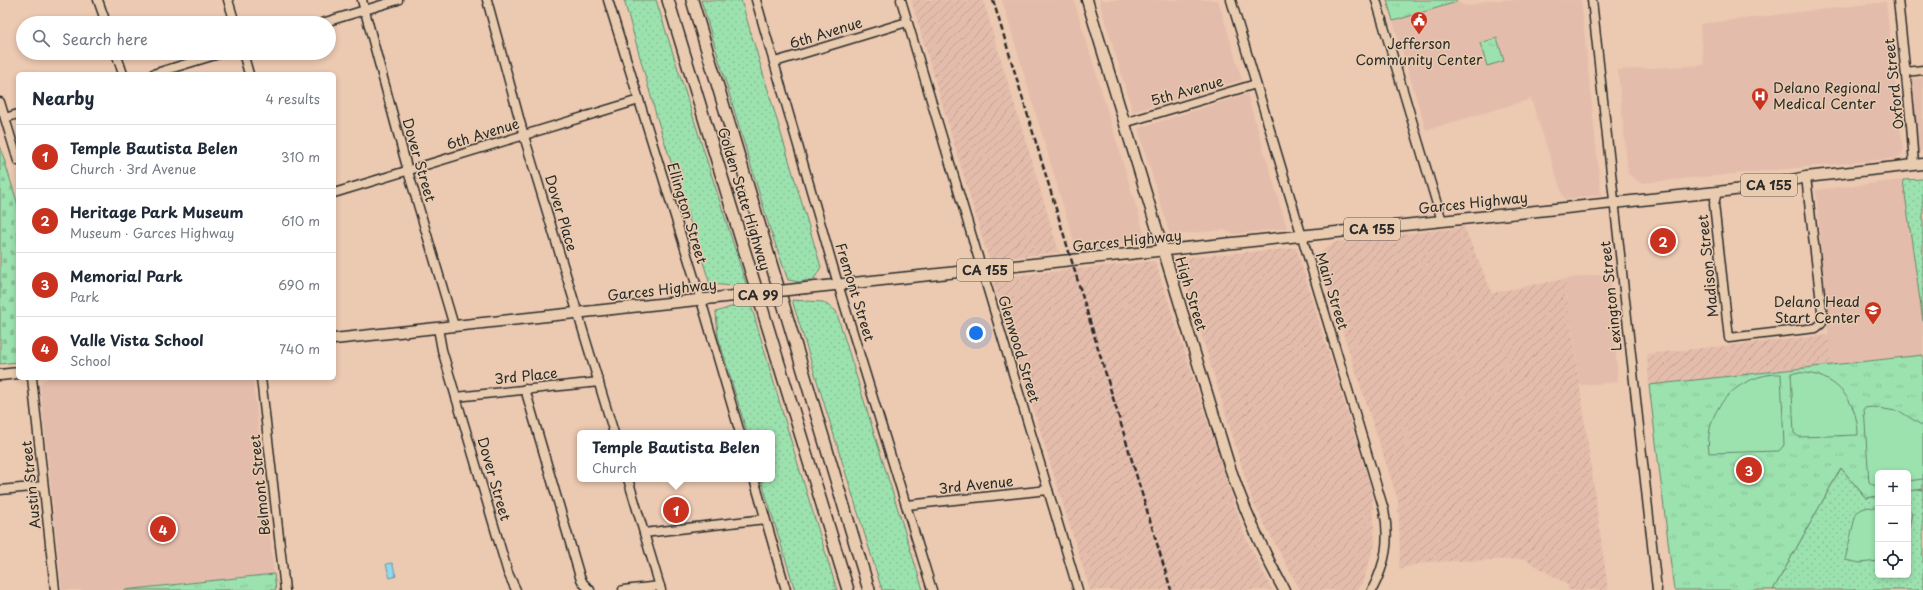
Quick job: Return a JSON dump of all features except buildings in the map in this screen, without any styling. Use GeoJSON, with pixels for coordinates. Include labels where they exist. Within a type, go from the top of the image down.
{"type":"FeatureCollection","features":[{"type":"Feature","properties":{"kind":"highway","name":"Golden State Highway"},"geometry":{"type":"LineString","coordinates":[[668,0],[848,590]]}},
{"type":"Feature","properties":{"kind":"highway","name":"Golden State Highway"},"geometry":{"type":"LineString","coordinates":[[692,0],[868,590]]}},
{"type":"Feature","properties":{"kind":"main road","name":"High Street"},"geometry":{"type":"LineString","coordinates":[[1087,0],[1242,503],[1262,549],[1284,590]]}},
{"type":"Feature","properties":{"kind":"main road","name":"Garces Highway"},"geometry":{"type":"LineString","coordinates":[[336,339],[838,284],[982,271],[1717,192],[1760,187],[1806,177],[1918,165]]}},
{"type":"Feature","properties":{"kind":"main road"},"geometry":{"type":"LineString","coordinates":[[0,375],[16,374]]}},
{"type":"Feature","properties":{"kind":"street"},"geometry":{"type":"LineString","coordinates":[[98,0],[104,16]]}},
{"type":"Feature","properties":{"kind":"street"},"geometry":{"type":"LineString","coordinates":[[228,0],[232,16]]}},
{"type":"Feature","properties":{"kind":"street","name":"Dover Street"},"geometry":{"type":"LineString","coordinates":[[362,0],[408,171],[454,326]]}},
{"type":"Feature","properties":{"kind":"street"},"geometry":{"type":"LineString","coordinates":[[336,19],[398,0]]}},
{"type":"Feature","properties":{"kind":"street","name":"Dover Place"},"geometry":{"type":"LineString","coordinates":[[487,0],[524,136],[613,430]]}},
{"type":"Feature","properties":{"kind":"street","name":"Ellington Street"},"geometry":{"type":"LineString","coordinates":[[608,0],[701,300],[739,430]]}},
{"type":"Feature","properties":{"kind":"street","name":"Fremont Street"},"geometry":{"type":"LineString","coordinates":[[756,0],[838,284],[932,590]]}},
{"type":"Feature","properties":{"kind":"street","name":"Glenwood Street"},"geometry":{"type":"LineString","coordinates":[[901,0],[1078,590]]}},
{"type":"Feature","properties":{"kind":"street","name":"Main Street"},"geometry":{"type":"LineString","coordinates":[[1231,0],[1384,510],[1387,546],[1380,573],[1372,590]]}},
{"type":"Feature","properties":{"kind":"street"},"geometry":{"type":"LineString","coordinates":[[1376,0],[1442,221]]}},
{"type":"Feature","properties":{"kind":"street","name":"Lexington Street"},"geometry":{"type":"LineString","coordinates":[[1592,0],[1657,590]]}},
{"type":"Feature","properties":{"kind":"street","name":"Oxford Street"},"geometry":{"type":"LineString","coordinates":[[1898,0],[1918,165]]}},
{"type":"Feature","properties":{"kind":"street","name":"6th Avenue"},"geometry":{"type":"LineString","coordinates":[[775,62],[907,22]]}},
{"type":"Feature","properties":{"kind":"street"},"geometry":{"type":"LineString","coordinates":[[118,60],[122,72]]}},
{"type":"Feature","properties":{"kind":"street"},"geometry":{"type":"LineString","coordinates":[[160,72],[199,60]]}},
{"type":"Feature","properties":{"kind":"street"},"geometry":{"type":"LineString","coordinates":[[245,60],[248,72]]}},
{"type":"Feature","properties":{"kind":"street"},"geometry":{"type":"LineString","coordinates":[[1906,72],[1923,70]]}},
{"type":"Feature","properties":{"kind":"street","name":"5th Avenue"},"geometry":{"type":"LineString","coordinates":[[1124,123],[1256,84]]}},
{"type":"Feature","properties":{"kind":"street","name":"6th Avenue"},"geometry":{"type":"LineString","coordinates":[[336,192],[639,100]]}},
{"type":"Feature","properties":{"kind":"street"},"geometry":{"type":"LineString","coordinates":[[0,102],[16,154]]}},
{"type":"Feature","properties":{"kind":"street"},"geometry":{"type":"LineString","coordinates":[[5,118],[16,115]]}},
{"type":"Feature","properties":{"kind":"street","name":"Madison Street"},"geometry":{"type":"LineString","coordinates":[[1717,192],[1714,204],[1729,338],[1816,328],[1821,324],[1822,319],[1806,177]]}},
{"type":"Feature","properties":{"kind":"street","name":"Dover Street"},"geometry":{"type":"LineString","coordinates":[[438,328],[442,350],[508,573],[516,590]]}},
{"type":"Feature","properties":{"kind":"street","name":"Austin Street"},"geometry":{"type":"LineString","coordinates":[[32,380],[55,590]]}},
{"type":"Feature","properties":{"kind":"street","name":"Belmont Street"},"geometry":{"type":"LineString","coordinates":[[261,380],[285,590]]}},
{"type":"Feature","properties":{"kind":"street","name":"3rd Place"},"geometry":{"type":"LineString","coordinates":[[456,397],[599,382]]}},
{"type":"Feature","properties":{"kind":"street"},"geometry":{"type":"LineString","coordinates":[[525,389],[580,577],[582,583],[590,590]]}},
{"type":"Feature","properties":{"kind":"street"},"geometry":{"type":"LineString","coordinates":[[623,590],[661,588],[629,482]]}},
{"type":"Feature","properties":{"kind":"street"},"geometry":{"type":"LineString","coordinates":[[755,482],[786,590]]}},
{"type":"Feature","properties":{"kind":"street"},"geometry":{"type":"LineString","coordinates":[[0,490],[43,486]]}},
{"type":"Feature","properties":{"kind":"street","name":"3rd Avenue"},"geometry":{"type":"LineString","coordinates":[[907,505],[1048,490]]}},
{"type":"Feature","properties":{"kind":"street"},"geometry":{"type":"LineString","coordinates":[[644,532],[765,519]]}},
{"type":"Feature","properties":{"kind":"shaded area"},"geometry":{"type":"Polygon","coordinates":[[[911,0],[983,0],[1059,252],[989,260],[911,0]]]}},
{"type":"Feature","properties":{"kind":"shaded area"},"geometry":{"type":"Polygon","coordinates":[[[1002,0],[1074,0],[1146,239],[1077,252],[1002,0]]]}},
{"type":"Feature","properties":{"kind":"shaded area"},"geometry":{"type":"Polygon","coordinates":[[[1099,0],[1218,0],[1242,80],[1133,112],[1099,0]]]}},
{"type":"Feature","properties":{"kind":"shaded area"},"geometry":{"type":"Polygon","coordinates":[[[1489,0],[1581,0],[1601,195],[1564,199],[1531,99],[1426,130],[1393,21],[1457,2],[1469,6],[1489,0]]]}},
{"type":"Feature","properties":{"kind":"shaded area","name":"Delano Regional Medical Center"},"geometry":{"type":"Polygon","coordinates":[[[1886,2],[1903,151],[1899,158],[1641,183],[1628,174],[1618,70],[1704,65],[1700,24],[1886,2]]]}},
{"type":"Feature","properties":{"kind":"shaded area"},"geometry":{"type":"Polygon","coordinates":[[[1923,78],[1923,151],[1917,152],[1908,79],[1923,78]]]}},
{"type":"Feature","properties":{"kind":"shaded area"},"geometry":{"type":"Polygon","coordinates":[[[1247,94],[1287,228],[1235,234],[1223,230],[1173,235],[1169,232],[1139,128],[1247,94]]]}},
{"type":"Feature","properties":{"kind":"shaded area"},"geometry":{"type":"Polygon","coordinates":[[[1903,180],[1923,321],[1923,355],[1831,365],[1816,190],[1903,180]]]}},
{"type":"Feature","properties":{"kind":"shaded area"},"geometry":{"type":"Polygon","coordinates":[[[1464,227],[1492,293],[1565,279],[1608,590],[1568,590],[1568,585],[1525,559],[1427,562],[1399,569],[1400,548],[1398,500],[1321,266],[1322,251],[1335,242],[1464,227]]]}},
{"type":"Feature","properties":{"kind":"shaded area"},"geometry":{"type":"Polygon","coordinates":[[[1296,248],[1372,492],[1375,544],[1361,586],[1356,590],[1300,590],[1253,503],[1178,258],[1296,248]]]}},
{"type":"Feature","properties":{"kind":"shaded area"},"geometry":{"type":"Polygon","coordinates":[[[1155,261],[1245,536],[1272,590],[1090,590],[992,278],[1155,261]]]}},
{"type":"Feature","properties":{"kind":"shaded area"},"geometry":{"type":"Polygon","coordinates":[[[1610,273],[1618,382],[1580,385],[1565,279],[1610,273]]]}},
{"type":"Feature","properties":{"kind":"shaded area"},"geometry":{"type":"Polygon","coordinates":[[[1829,335],[1831,365],[1649,385],[1647,354],[1829,335]]]}},
{"type":"Feature","properties":{"kind":"shaded area"},"geometry":{"type":"Polygon","coordinates":[[[43,380],[253,380],[274,574],[124,590],[62,590],[40,386],[43,380]]]}},
{"type":"Feature","properties":{"kind":"green space"},"geometry":{"type":"Polygon","coordinates":[[[624,0],[656,0],[747,287],[710,284],[657,118],[624,0]]]}},
{"type":"Feature","properties":{"kind":"green space"},"geometry":{"type":"Polygon","coordinates":[[[701,0],[741,0],[821,267],[814,279],[799,282],[788,280],[770,229],[701,0]]]}},
{"type":"Feature","properties":{"kind":"green space"},"geometry":{"type":"Polygon","coordinates":[[[1387,0],[1456,0],[1457,2],[1393,21],[1387,0]]]}},
{"type":"Feature","properties":{"kind":"green space"},"geometry":{"type":"Polygon","coordinates":[[[1497,38],[1504,61],[1487,66],[1480,43],[1497,38]]]}},
{"type":"Feature","properties":{"kind":"green space"},"geometry":{"type":"Polygon","coordinates":[[[0,146],[16,198],[16,362],[0,364],[0,146]]]}},
{"type":"Feature","properties":{"kind":"green space"},"geometry":{"type":"Polygon","coordinates":[[[1923,179],[1923,321],[1903,180],[1923,179]]]}},
{"type":"Feature","properties":{"kind":"green space"},"geometry":{"type":"Polygon","coordinates":[[[792,300],[823,302],[836,311],[923,590],[882,590],[792,300]]]}},
{"type":"Feature","properties":{"kind":"green space"},"geometry":{"type":"Polygon","coordinates":[[[751,305],[837,590],[795,590],[762,482],[775,482],[775,430],[746,430],[718,336],[716,312],[734,306],[751,305]]]}},
{"type":"Feature","properties":{"kind":"green space"},"geometry":{"type":"Polygon","coordinates":[[[1923,355],[1923,489],[1911,491],[1911,470],[1875,470],[1875,496],[1866,498],[1841,468],[1773,590],[1674,590],[1649,385],[1923,355]]]}},
{"type":"Feature","properties":{"kind":"green space"},"geometry":{"type":"Polygon","coordinates":[[[1791,373],[1805,373],[1818,376],[1839,388],[1847,397],[1853,408],[1857,421],[1858,435],[1799,437],[1794,433],[1791,373]]]}},
{"type":"Feature","properties":{"kind":"green space"},"geometry":{"type":"Polygon","coordinates":[[[1781,374],[1784,445],[1779,451],[1709,453],[1711,424],[1716,411],[1724,400],[1733,390],[1745,383],[1758,377],[1781,374]]]}},
{"type":"Feature","properties":{"kind":"green space"},"geometry":{"type":"Polygon","coordinates":[[[1873,407],[1901,412],[1923,426],[1923,479],[1911,481],[1911,470],[1875,470],[1875,485],[1869,482],[1864,408],[1873,407]]]}},
{"type":"Feature","properties":{"kind":"green space"},"geometry":{"type":"Polygon","coordinates":[[[1841,468],[1866,498],[1875,496],[1875,578],[1911,578],[1911,491],[1923,489],[1923,590],[1773,590],[1841,468]]]}},
{"type":"Feature","properties":{"kind":"green space"},"geometry":{"type":"Polygon","coordinates":[[[1869,507],[1875,508],[1875,561],[1860,563],[1845,560],[1856,513],[1869,507]]]}},
{"type":"Feature","properties":{"kind":"green space"},"geometry":{"type":"Polygon","coordinates":[[[274,574],[276,590],[124,590],[274,574]]]}},
{"type":"Feature","properties":{"kind":"water"},"geometry":{"type":"Polygon","coordinates":[[[392,563],[396,576],[390,578],[386,564],[392,563]]]}},
{"type":"Feature","properties":{"kind":"railway"},"geometry":{"type":"LineString","coordinates":[[993,0],[1171,590]]}},
{"type":"Feature","properties":{"kind":"place","name":"Jefferson Community Center"},"geometry":{"type":"Point","coordinates":[1419,35]}},
{"type":"Feature","properties":{"kind":"place","name":"Delano Regional Medical Center"},"geometry":{"type":"Point","coordinates":[1760,111]}},
{"type":"Feature","properties":{"kind":"place","name":"Heritage Park Museum"},"geometry":{"type":"Point","coordinates":[1663,241]}},
{"type":"Feature","properties":{"kind":"place","name":"Delano Head Start Center"},"geometry":{"type":"Point","coordinates":[1873,325]}},
{"type":"Feature","properties":{"kind":"place","name":"Memorial Park"},"geometry":{"type":"Point","coordinates":[1749,470]}},
{"type":"Feature","properties":{"kind":"place","name":"Temple Bautista Belen"},"geometry":{"type":"Point","coordinates":[676,510]}},
{"type":"Feature","properties":{"kind":"place","name":"Valle Vista School"},"geometry":{"type":"Point","coordinates":[163,529]}}]}
